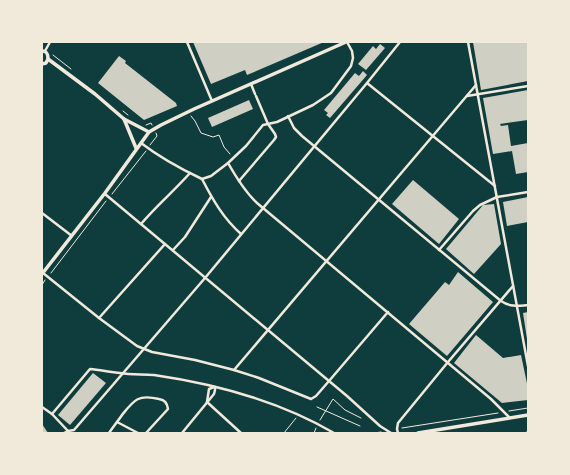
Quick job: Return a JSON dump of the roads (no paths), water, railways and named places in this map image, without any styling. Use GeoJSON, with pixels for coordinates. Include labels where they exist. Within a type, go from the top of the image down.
{"type":"FeatureCollection","features":[{"type":"Feature","properties":{"kind":"street"},"geometry":{"type":"LineString","coordinates":[[50,42],[43,51],[47,53],[48,58],[95,94],[124,119],[149,132]]}},
{"type":"Feature","properties":{"kind":"street"},"geometry":{"type":"LineString","coordinates":[[187,42],[212,101]]}},
{"type":"Feature","properties":{"kind":"street"},"geometry":{"type":"LineString","coordinates":[[202,179],[211,176],[228,163],[246,146],[264,125],[277,122],[313,105],[331,93],[351,66],[353,58],[352,51],[346,42],[212,101],[149,132],[42,274],[48,277],[131,342],[144,349],[234,370],[259,378],[309,398],[313,398],[329,381],[388,312]]}},
{"type":"Feature","properties":{"kind":"street"},"geometry":{"type":"LineString","coordinates":[[64,433],[68,431],[75,432],[122,374],[205,278],[400,42]]}},
{"type":"Feature","properties":{"kind":"street"},"geometry":{"type":"LineString","coordinates":[[468,42],[498,197],[528,366]]}},
{"type":"Feature","properties":{"kind":"street"},"geometry":{"type":"LineString","coordinates":[[42,64],[46,62],[48,58]]}},
{"type":"Feature","properties":{"kind":"street"},"geometry":{"type":"LineString","coordinates":[[367,83],[495,187]]}},
{"type":"Feature","properties":{"kind":"street"},"geometry":{"type":"LineString","coordinates":[[240,181],[276,137],[268,124],[251,84]]}},
{"type":"Feature","properties":{"kind":"street"},"geometry":{"type":"LineString","coordinates":[[234,370],[476,85]]}},
{"type":"Feature","properties":{"kind":"street"},"geometry":{"type":"LineString","coordinates":[[466,96],[528,86]]}},
{"type":"Feature","properties":{"kind":"street"},"geometry":{"type":"LineString","coordinates":[[288,116],[294,128],[314,146],[501,301],[507,305],[517,306],[528,304]]}},
{"type":"Feature","properties":{"kind":"street"},"geometry":{"type":"LineString","coordinates":[[124,119],[136,148]]}},
{"type":"Feature","properties":{"kind":"street"},"geometry":{"type":"LineString","coordinates":[[141,143],[202,179],[211,197],[223,214],[241,234]]}},
{"type":"Feature","properties":{"kind":"street"},"geometry":{"type":"LineString","coordinates":[[228,163],[252,198],[263,208],[492,399],[510,418]]}},
{"type":"Feature","properties":{"kind":"street"},"geometry":{"type":"LineString","coordinates":[[141,224],[190,173]]}},
{"type":"Feature","properties":{"kind":"street"},"geometry":{"type":"LineString","coordinates":[[439,250],[480,205],[498,197],[528,192]]}},
{"type":"Feature","properties":{"kind":"street"},"geometry":{"type":"LineString","coordinates":[[104,193],[329,381],[386,431],[391,433]]}},
{"type":"Feature","properties":{"kind":"street"},"geometry":{"type":"LineString","coordinates":[[173,250],[185,237],[211,197]]}},
{"type":"Feature","properties":{"kind":"street"},"geometry":{"type":"LineString","coordinates":[[42,212],[72,236]]}},
{"type":"Feature","properties":{"kind":"street"},"geometry":{"type":"LineString","coordinates":[[99,318],[164,244]]}},
{"type":"Feature","properties":{"kind":"street"},"geometry":{"type":"LineString","coordinates":[[398,433],[398,423],[513,286]]}},
{"type":"Feature","properties":{"kind":"street"},"geometry":{"type":"LineString","coordinates":[[52,414],[90,369],[122,374],[152,375],[191,381],[215,387],[260,400],[290,411],[334,433]]}},
{"type":"Feature","properties":{"kind":"street"},"geometry":{"type":"LineString","coordinates":[[182,433],[214,394],[215,387]]}},
{"type":"Feature","properties":{"kind":"street"},"geometry":{"type":"LineString","coordinates":[[206,402],[209,389],[215,387]]}},
{"type":"Feature","properties":{"kind":"street"},"geometry":{"type":"LineString","coordinates":[[109,433],[134,401],[150,397],[162,399],[165,401],[168,409],[146,433]]}},
{"type":"Feature","properties":{"kind":"street"},"geometry":{"type":"LineString","coordinates":[[206,402],[241,433]]}},
{"type":"Feature","properties":{"kind":"street"},"geometry":{"type":"LineString","coordinates":[[42,407],[52,414],[68,431]]}},
{"type":"Feature","properties":{"kind":"street"},"geometry":{"type":"LineString","coordinates":[[418,433],[528,415]]}},
{"type":"Feature","properties":{"kind":"street"},"geometry":{"type":"LineString","coordinates":[[117,422],[138,433]]}}]}
